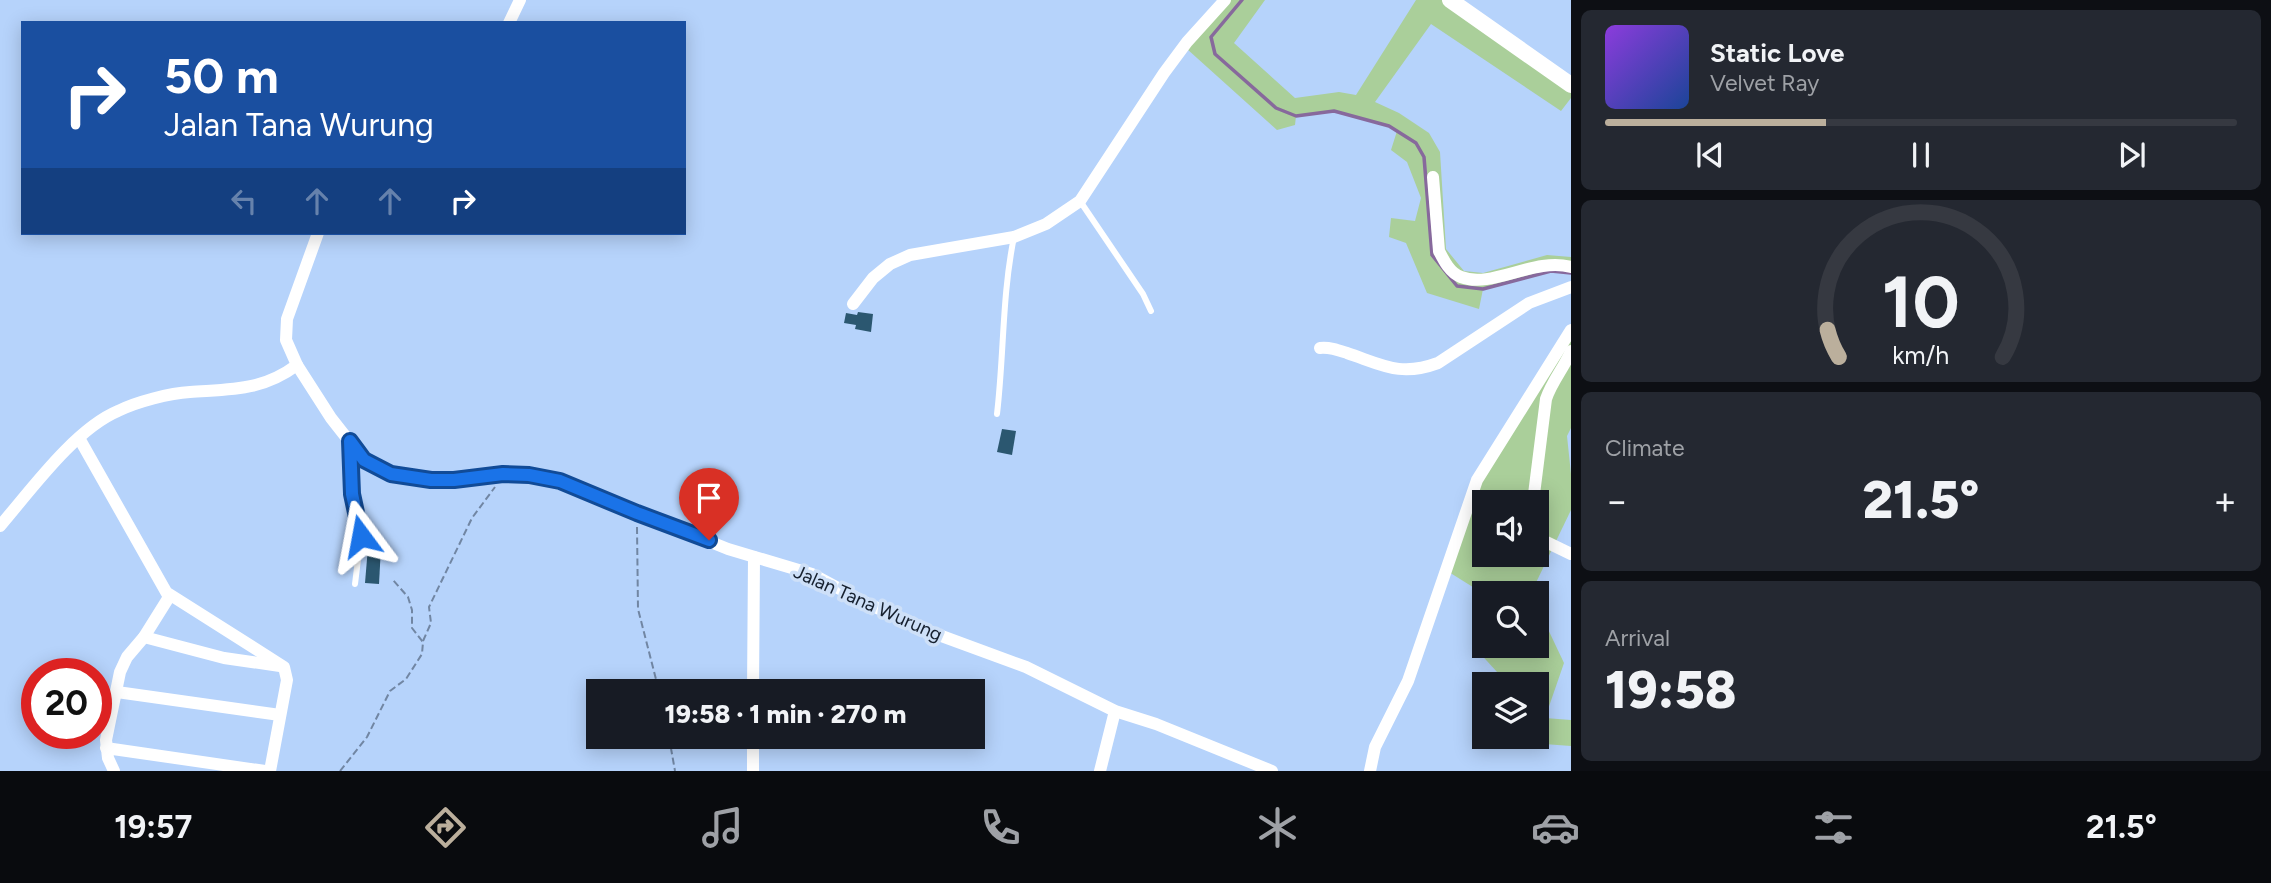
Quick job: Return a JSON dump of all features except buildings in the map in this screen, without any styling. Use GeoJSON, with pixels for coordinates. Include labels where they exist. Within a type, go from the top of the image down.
{"type":"FeatureCollection","features":[{"type":"Feature","properties":{"kind":"street"},"geometry":{"type":"LineString","coordinates":[[510,21],[520,0]]}},
{"type":"Feature","properties":{"kind":"street"},"geometry":{"type":"LineString","coordinates":[[853,304],[873,278],[890,264],[909,256],[1014,237],[1046,224],[1080,201],[1164,73],[1187,42],[1226,0]]}},
{"type":"Feature","properties":{"kind":"street"},"geometry":{"type":"LineString","coordinates":[[1450,0],[1571,85]]}},
{"type":"Feature","properties":{"kind":"street"},"geometry":{"type":"LineString","coordinates":[[1433,177],[1439,251],[1453,272],[1461,277],[1483,279],[1548,264],[1571,267]]}},
{"type":"Feature","properties":{"kind":"street","name":"Jalan Tana Wurung"},"geometry":{"type":"LineString","coordinates":[[317,235],[287,319],[286,341],[297,365],[331,418],[364,460],[391,474],[431,480],[503,474],[529,475],[560,481],[754,557],[812,574],[864,603],[928,631],[1026,667],[1115,711],[1156,724],[1272,771]]}},
{"type":"Feature","properties":{"kind":"street"},"geometry":{"type":"LineString","coordinates":[[1320,348],[1338,350],[1401,371],[1422,368],[1438,363],[1529,303],[1571,287]]}},
{"type":"Feature","properties":{"kind":"street"},"geometry":{"type":"LineString","coordinates":[[1370,771],[1376,747],[1408,681],[1477,480],[1571,330]]}},
{"type":"Feature","properties":{"kind":"street"},"geometry":{"type":"LineString","coordinates":[[1534,490],[1546,398],[1571,351]]}},
{"type":"Feature","properties":{"kind":"street"},"geometry":{"type":"LineString","coordinates":[[0,526],[79,438],[96,423],[117,411],[185,393],[233,390],[268,382],[297,365]]}},
{"type":"Feature","properties":{"kind":"street"},"geometry":{"type":"LineString","coordinates":[[79,438],[169,594],[284,667],[287,675],[267,771],[112,749]]}},
{"type":"Feature","properties":{"kind":"street"},"geometry":{"type":"LineString","coordinates":[[1549,543],[1571,554]]}},
{"type":"Feature","properties":{"kind":"street"},"geometry":{"type":"LineString","coordinates":[[753,679],[754,557]]}},
{"type":"Feature","properties":{"kind":"street"},"geometry":{"type":"LineString","coordinates":[[112,714],[123,664],[144,637],[169,594]]}},
{"type":"Feature","properties":{"kind":"street"},"geometry":{"type":"LineString","coordinates":[[144,637],[224,658],[284,667]]}},
{"type":"Feature","properties":{"kind":"street"},"geometry":{"type":"LineString","coordinates":[[117,692],[280,715]]}},
{"type":"Feature","properties":{"kind":"street"},"geometry":{"type":"LineString","coordinates":[[1100,771],[1115,711]]}},
{"type":"Feature","properties":{"kind":"street"},"geometry":{"type":"LineString","coordinates":[[106,749],[114,771]]}},
{"type":"Feature","properties":{"kind":"street"},"geometry":{"type":"LineString","coordinates":[[753,749],[753,771]]}},
{"type":"Feature","properties":{"kind":"lane"},"geometry":{"type":"LineString","coordinates":[[1080,201],[1143,294],[1151,311]]}},
{"type":"Feature","properties":{"kind":"lane"},"geometry":{"type":"LineString","coordinates":[[997,414],[1002,376],[1006,276],[1014,237]]}},
{"type":"Feature","properties":{"kind":"lane"},"geometry":{"type":"LineString","coordinates":[[350,441],[352,494],[361,536],[355,584]]}},
{"type":"Feature","properties":{"kind":"path"},"geometry":{"type":"LineString","coordinates":[[340,771],[366,737],[390,691],[406,679],[422,654],[423,642],[431,623],[429,607],[471,518],[480,510],[482,502],[503,474]]}},
{"type":"Feature","properties":{"kind":"path"},"geometry":{"type":"LineString","coordinates":[[637,513],[638,609],[656,679]]}},
{"type":"Feature","properties":{"kind":"path"},"geometry":{"type":"LineString","coordinates":[[393,580],[408,597],[412,610],[412,628],[423,642]]}},
{"type":"Feature","properties":{"kind":"path"},"geometry":{"type":"LineString","coordinates":[[671,749],[675,771]]}},
{"type":"Feature","properties":{"kind":"green space"},"geometry":{"type":"Polygon","coordinates":[[[1230,0],[1265,0],[1234,43],[1295,98],[1339,92],[1356,95],[1416,0],[1453,0],[1571,84],[1571,98],[1561,111],[1431,24],[1375,102],[1399,113],[1429,133],[1440,152],[1446,249],[1464,271],[1483,273],[1547,255],[1571,257],[1571,273],[1551,271],[1483,289],[1479,309],[1427,293],[1406,243],[1389,237],[1391,218],[1415,221],[1421,198],[1407,162],[1391,150],[1397,131],[1389,126],[1334,111],[1296,116],[1295,125],[1277,130],[1187,49],[1230,0]]]}},
{"type":"Feature","properties":{"kind":"green space"},"geometry":{"type":"Polygon","coordinates":[[[1571,331],[1571,428],[1567,436],[1571,510],[1549,556],[1549,490],[1472,490],[1472,567],[1544,567],[1537,581],[1472,581],[1472,586],[1444,569],[1471,486],[1571,331]]]}},
{"type":"Feature","properties":{"kind":"green space"},"geometry":{"type":"Polygon","coordinates":[[[1549,631],[1564,663],[1549,706],[1549,672],[1497,672],[1484,658],[1549,658],[1549,631]]]}},
{"type":"Feature","properties":{"kind":"green space"},"geometry":{"type":"Polygon","coordinates":[[[1549,718],[1571,720],[1571,746],[1549,744],[1549,718]]]}},
{"type":"Feature","properties":{"kind":"waterway"},"geometry":{"type":"LineString","coordinates":[[1242,0],[1211,37],[1215,54],[1276,108],[1296,116],[1334,111],[1389,126],[1416,143],[1424,157],[1432,255],[1457,286],[1483,289],[1551,271],[1571,273]]}},
{"type":"Feature","properties":{"kind":"route"},"geometry":{"type":"LineString","coordinates":[[361,536],[352,494],[350,441],[364,460],[391,474],[431,480],[503,474],[529,475],[560,481],[709,540]]}}]}
